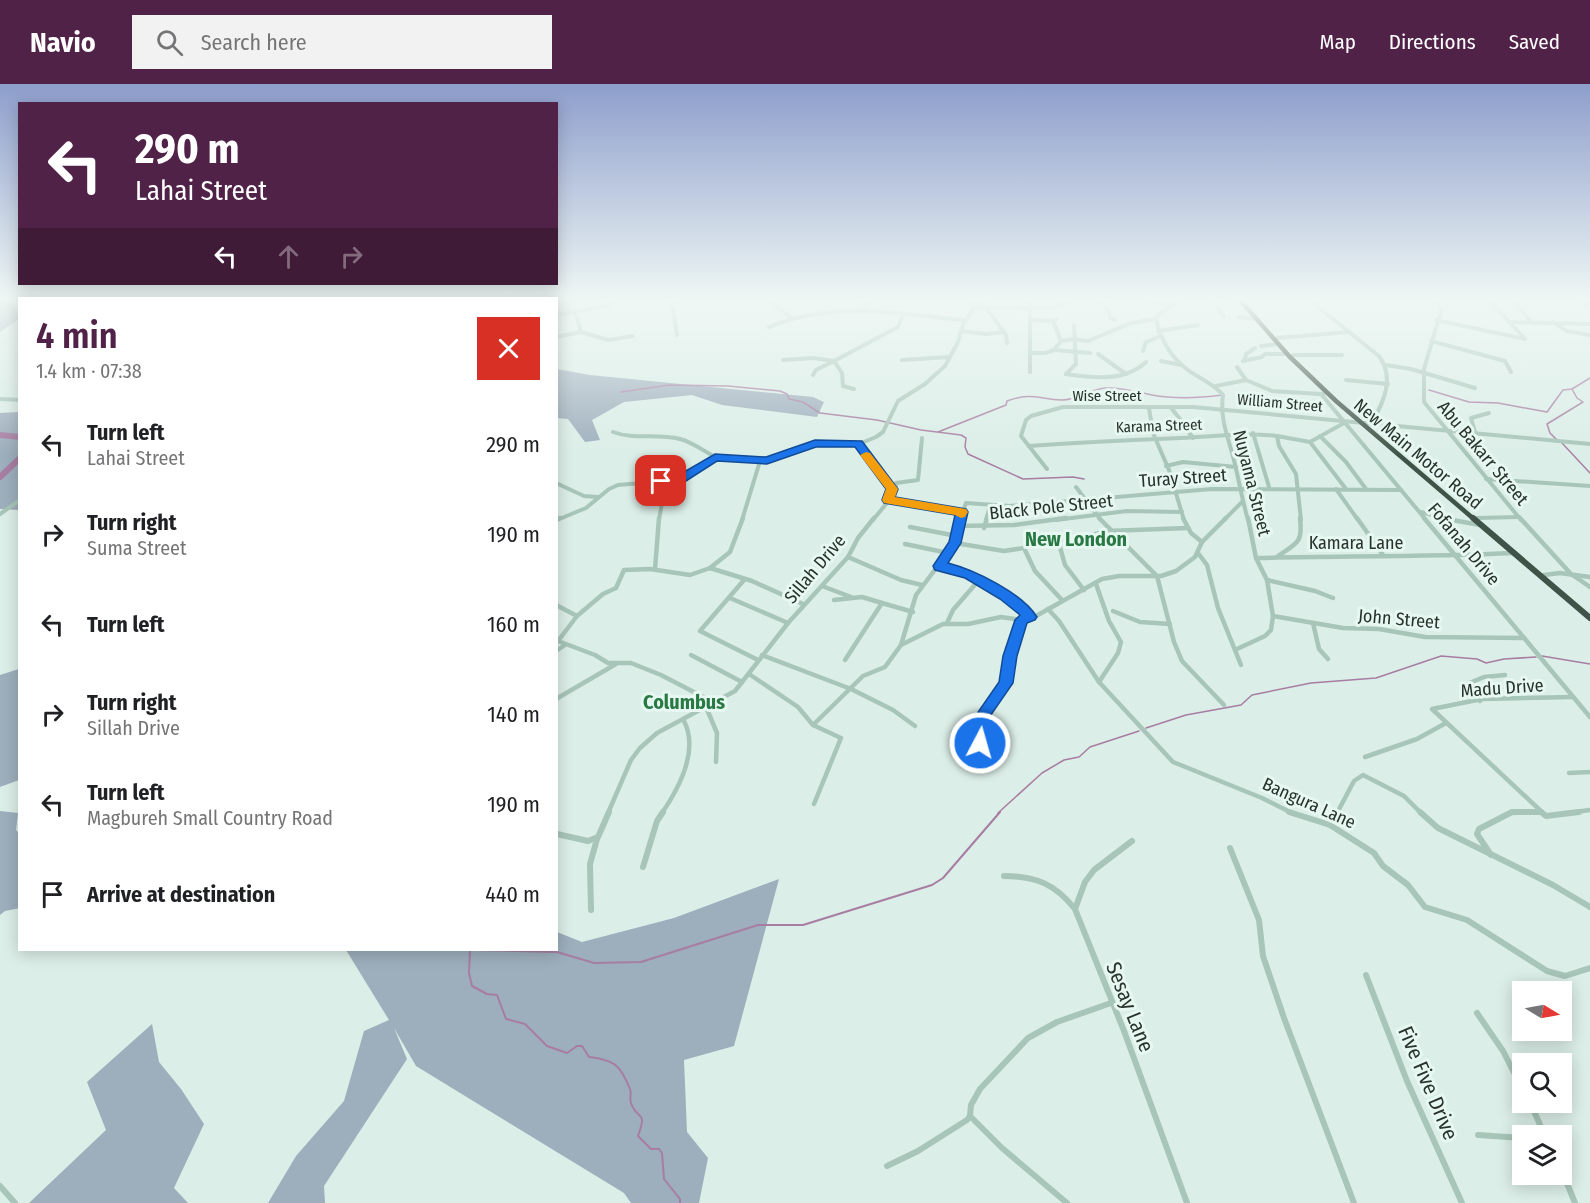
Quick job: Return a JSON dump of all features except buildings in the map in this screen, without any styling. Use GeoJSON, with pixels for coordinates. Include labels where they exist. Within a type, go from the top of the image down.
{"type":"FeatureCollection","features":[{"type":"Feature","properties":{"kind":"highway","name":"New Main Motor Road"},"geometry":{"type":"LineString","coordinates":[[1287,351],[1324,393],[1367,423],[1590,616]]}},
{"type":"Feature","properties":{"kind":"highway","name":"New Main Motor Road"},"geometry":{"type":"LineString","coordinates":[[1290,355],[1481,525],[1590,616]]}},
{"type":"Feature","properties":{"kind":"street"},"geometry":{"type":"LineString","coordinates":[[813,375],[816,370],[852,351]]}},
{"type":"Feature","properties":{"kind":"street"},"geometry":{"type":"LineString","coordinates":[[613,432],[624,436],[645,434],[681,439],[715,457],[760,461],[775,459],[815,443],[859,444],[881,434],[898,401],[933,377],[945,366],[953,351]]}},
{"type":"Feature","properties":{"kind":"street"},"geometry":{"type":"LineString","coordinates":[[1030,372],[1031,353],[1050,351]]}},
{"type":"Feature","properties":{"kind":"street"},"geometry":{"type":"LineString","coordinates":[[1068,351],[1090,353]]}},
{"type":"Feature","properties":{"kind":"street"},"geometry":{"type":"LineString","coordinates":[[1171,351],[1181,365]]}},
{"type":"Feature","properties":{"kind":"street"},"geometry":{"type":"LineString","coordinates":[[1250,351],[1246,354],[1244,360],[1262,357],[1265,354],[1342,355]]}},
{"type":"Feature","properties":{"kind":"street"},"geometry":{"type":"LineString","coordinates":[[1367,423],[1383,403],[1388,384],[1386,365],[1373,351]]}},
{"type":"Feature","properties":{"kind":"street","name":"Abu Bakarr Street"},"geometry":{"type":"LineString","coordinates":[[1429,351],[1422,390],[1423,398],[1446,430],[1519,517],[1571,574],[1590,587]]}},
{"type":"Feature","properties":{"kind":"street"},"geometry":{"type":"LineString","coordinates":[[1469,351],[1505,361],[1511,372]]}},
{"type":"Feature","properties":{"kind":"street"},"geometry":{"type":"LineString","coordinates":[[1078,352],[1077,363],[1066,374],[1083,376],[1125,374],[1143,366],[1146,362]]}},
{"type":"Feature","properties":{"kind":"street"},"geometry":{"type":"LineString","coordinates":[[1098,354],[1125,374]]}},
{"type":"Feature","properties":{"kind":"street"},"geometry":{"type":"LineString","coordinates":[[902,360],[950,357]]}},
{"type":"Feature","properties":{"kind":"street"},"geometry":{"type":"LineString","coordinates":[[783,360],[813,358],[834,361]]}},
{"type":"Feature","properties":{"kind":"street"},"geometry":{"type":"LineString","coordinates":[[1161,360],[1181,365],[1216,386],[1246,380],[1272,390],[1324,393]]}},
{"type":"Feature","properties":{"kind":"street"},"geometry":{"type":"LineString","coordinates":[[834,361],[842,374],[843,386],[854,389]]}},
{"type":"Feature","properties":{"kind":"street"},"geometry":{"type":"LineString","coordinates":[[1386,365],[1425,373],[1475,388]]}},
{"type":"Feature","properties":{"kind":"street"},"geometry":{"type":"LineString","coordinates":[[1237,367],[1246,380]]}},
{"type":"Feature","properties":{"kind":"street"},"geometry":{"type":"LineString","coordinates":[[1124,380],[1125,374]]}},
{"type":"Feature","properties":{"kind":"street"},"geometry":{"type":"LineString","coordinates":[[1346,380],[1388,384]]}},
{"type":"Feature","properties":{"kind":"street","name":"Nuyama Street"},"geometry":{"type":"LineString","coordinates":[[1216,386],[1222,394],[1221,410],[1226,434],[1236,467],[1256,558],[1267,580],[1274,616]]}},
{"type":"Feature","properties":{"kind":"street","name":"Fofanah Drive"},"geometry":{"type":"LineString","coordinates":[[1324,393],[1345,423],[1590,717]]}},
{"type":"Feature","properties":{"kind":"street"},"geometry":{"type":"LineString","coordinates":[[0,399],[18,400]]}},
{"type":"Feature","properties":{"kind":"street","name":"Wise Street"},"geometry":{"type":"LineString","coordinates":[[1029,446],[1021,436],[1028,418],[1040,413],[1072,407],[1172,409],[1193,407],[1221,410]]}},
{"type":"Feature","properties":{"kind":"street"},"geometry":{"type":"LineString","coordinates":[[1149,408],[1148,419],[1153,438],[1169,471],[1188,528],[1194,537],[1202,542]]}},
{"type":"Feature","properties":{"kind":"street"},"geometry":{"type":"LineString","coordinates":[[1172,409],[1180,419]]}},
{"type":"Feature","properties":{"kind":"street","name":"William Street"},"geometry":{"type":"LineString","coordinates":[[1221,410],[1590,444]]}},
{"type":"Feature","properties":{"kind":"street"},"geometry":{"type":"LineString","coordinates":[[1475,432],[1471,418],[1489,413]]}},
{"type":"Feature","properties":{"kind":"street"},"geometry":{"type":"LineString","coordinates":[[1345,423],[1310,442],[1346,489]]}},
{"type":"Feature","properties":{"kind":"street"},"geometry":{"type":"LineString","coordinates":[[1186,428],[1192,438]]}},
{"type":"Feature","properties":{"kind":"street"},"geometry":{"type":"LineString","coordinates":[[1254,433],[1269,487]]}},
{"type":"Feature","properties":{"kind":"street","name":"Karama Street"},"geometry":{"type":"LineString","coordinates":[[1029,446],[1254,433],[1310,442]]}},
{"type":"Feature","properties":{"kind":"street"},"geometry":{"type":"LineString","coordinates":[[1277,436],[1279,446],[1296,474],[1301,539],[1292,548],[1277,556]]}},
{"type":"Feature","properties":{"kind":"street"},"geometry":{"type":"LineString","coordinates":[[1320,436],[1346,462],[1366,489]]}},
{"type":"Feature","properties":{"kind":"street"},"geometry":{"type":"LineString","coordinates":[[859,444],[892,489],[896,487],[896,483],[918,480],[922,438]]}},
{"type":"Feature","properties":{"kind":"street"},"geometry":{"type":"LineString","coordinates":[[1029,446],[1047,469]]}},
{"type":"Feature","properties":{"kind":"street"},"geometry":{"type":"LineString","coordinates":[[558,519],[586,508],[609,489],[624,483],[673,481],[682,478],[715,457]]}},
{"type":"Feature","properties":{"kind":"street"},"geometry":{"type":"LineString","coordinates":[[558,640],[577,616],[603,594],[616,588],[622,571],[655,569],[681,574],[702,573],[730,552],[760,461]]}},
{"type":"Feature","properties":{"kind":"street"},"geometry":{"type":"LineString","coordinates":[[1166,466],[1180,462],[1236,467]]}},
{"type":"Feature","properties":{"kind":"street"},"geometry":{"type":"LineString","coordinates":[[1486,479],[1590,486]]}},
{"type":"Feature","properties":{"kind":"street"},"geometry":{"type":"LineString","coordinates":[[655,569],[660,514],[666,490],[673,481]]}},
{"type":"Feature","properties":{"kind":"street"},"geometry":{"type":"LineString","coordinates":[[558,484],[584,496],[598,497]]}},
{"type":"Feature","properties":{"kind":"street"},"geometry":{"type":"LineString","coordinates":[[1076,487],[1096,515],[1157,576],[1182,661],[1224,705]]}},
{"type":"Feature","properties":{"kind":"street","name":"Turay Street"},"geometry":{"type":"LineString","coordinates":[[962,512],[968,503],[990,506],[1175,491],[1269,487],[1298,490],[1401,490]]}},
{"type":"Feature","properties":{"kind":"street","name":"Sillah Drive"},"geometry":{"type":"LineString","coordinates":[[591,910],[590,864],[598,837],[635,754],[657,734],[735,691],[803,604],[848,557],[858,538],[888,500],[892,489]]}},
{"type":"Feature","properties":{"kind":"street"},"geometry":{"type":"LineString","coordinates":[[1336,489],[1383,556]]}},
{"type":"Feature","properties":{"kind":"street"},"geometry":{"type":"LineString","coordinates":[[813,725],[868,672],[885,667],[901,645],[916,595],[940,566],[955,543],[962,512],[888,500]]}},
{"type":"Feature","properties":{"kind":"street"},"geometry":{"type":"LineString","coordinates":[[0,514],[18,501]]}},
{"type":"Feature","properties":{"kind":"street"},"geometry":{"type":"LineString","coordinates":[[901,645],[947,623],[968,624],[1001,617],[1022,620],[1048,609],[1102,579],[1119,576],[1157,576],[1176,571],[1198,553],[1202,542],[1243,501]]}},
{"type":"Feature","properties":{"kind":"street"},"geometry":{"type":"LineString","coordinates":[[984,528],[990,506]]}},
{"type":"Feature","properties":{"kind":"street","name":"Black Pole Street"},"geometry":{"type":"LineString","coordinates":[[958,526],[984,528],[1096,515],[1162,510],[1182,512]]}},
{"type":"Feature","properties":{"kind":"street"},"geometry":{"type":"LineString","coordinates":[[1419,511],[1440,518],[1481,525]]}},
{"type":"Feature","properties":{"kind":"street"},"geometry":{"type":"LineString","coordinates":[[1476,518],[1519,517]]}},
{"type":"Feature","properties":{"kind":"street"},"geometry":{"type":"LineString","coordinates":[[910,526],[957,536]]}},
{"type":"Feature","properties":{"kind":"street"},"geometry":{"type":"LineString","coordinates":[[955,543],[996,550],[1024,548],[1037,542],[1113,532],[1188,528]]}},
{"type":"Feature","properties":{"kind":"street"},"geometry":{"type":"LineString","coordinates":[[1058,540],[1065,565],[1084,590]]}},
{"type":"Feature","properties":{"kind":"street"},"geometry":{"type":"LineString","coordinates":[[905,543],[948,553]]}},
{"type":"Feature","properties":{"kind":"street"},"geometry":{"type":"LineString","coordinates":[[1024,548],[1035,571],[1062,600]]}},
{"type":"Feature","properties":{"kind":"street"},"geometry":{"type":"LineString","coordinates":[[1198,553],[1207,565],[1218,608],[1237,649],[1241,664]]}},
{"type":"Feature","properties":{"kind":"street","name":"Kamara Lane"},"geometry":{"type":"LineString","coordinates":[[1256,558],[1277,556],[1457,557],[1514,553]]}},
{"type":"Feature","properties":{"kind":"street"},"geometry":{"type":"LineString","coordinates":[[848,557],[901,580],[922,585]]}},
{"type":"Feature","properties":{"kind":"street"},"geometry":{"type":"LineString","coordinates":[[940,566],[958,570],[979,580],[1014,602],[1030,617]]}},
{"type":"Feature","properties":{"kind":"street"},"geometry":{"type":"LineString","coordinates":[[710,568],[752,581],[803,604]]}},
{"type":"Feature","properties":{"kind":"street"},"geometry":{"type":"LineString","coordinates":[[1544,575],[1571,574],[1590,577]]}},
{"type":"Feature","properties":{"kind":"street"},"geometry":{"type":"LineString","coordinates":[[744,580],[700,631],[758,660]]}},
{"type":"Feature","properties":{"kind":"street"},"geometry":{"type":"LineString","coordinates":[[947,623],[953,610],[979,580]]}},
{"type":"Feature","properties":{"kind":"street","name":"John Street"},"geometry":{"type":"LineString","coordinates":[[1267,580],[1315,591],[1333,598]]}},
{"type":"Feature","properties":{"kind":"street"},"geometry":{"type":"LineString","coordinates":[[1096,584],[1109,621],[1121,642],[1118,653],[1099,682]]}},
{"type":"Feature","properties":{"kind":"street"},"geometry":{"type":"LineString","coordinates":[[822,586],[851,597]]}},
{"type":"Feature","properties":{"kind":"street"},"geometry":{"type":"LineString","coordinates":[[834,600],[867,597],[912,614]]}},
{"type":"Feature","properties":{"kind":"street"},"geometry":{"type":"LineString","coordinates":[[730,598],[788,623]]}},
{"type":"Feature","properties":{"kind":"street"},"geometry":{"type":"LineString","coordinates":[[845,660],[882,603]]}},
{"type":"Feature","properties":{"kind":"street"},"geometry":{"type":"LineString","coordinates":[[558,606],[577,616]]}},
{"type":"Feature","properties":{"kind":"street","name":"Bangura Lane"},"geometry":{"type":"LineString","coordinates":[[1048,609],[1059,621],[1083,662],[1099,682],[1173,762],[1253,794],[1294,814],[1330,825],[1374,853],[1383,866],[1408,885],[1425,907],[1467,920],[1538,966],[1565,976],[1590,968]]}},
{"type":"Feature","properties":{"kind":"street"},"geometry":{"type":"LineString","coordinates":[[1113,611],[1128,619],[1170,624]]}},
{"type":"Feature","properties":{"kind":"street"},"geometry":{"type":"LineString","coordinates":[[1237,649],[1265,636],[1271,630],[1274,616]]}},
{"type":"Feature","properties":{"kind":"street","name":"John Street"},"geometry":{"type":"LineString","coordinates":[[1274,616],[1425,637],[1524,638]]}},
{"type":"Feature","properties":{"kind":"street"},"geometry":{"type":"LineString","coordinates":[[963,762],[980,743],[981,718],[1006,683],[1010,656],[1022,620]]}},
{"type":"Feature","properties":{"kind":"street"},"geometry":{"type":"LineString","coordinates":[[1313,623],[1321,654],[1328,659]]}},
{"type":"Feature","properties":{"kind":"street"},"geometry":{"type":"LineString","coordinates":[[558,642],[595,655],[608,663],[630,663],[661,675],[715,703]]}},
{"type":"Feature","properties":{"kind":"street"},"geometry":{"type":"LineString","coordinates":[[558,650],[565,645]]}},
{"type":"Feature","properties":{"kind":"street"},"geometry":{"type":"LineString","coordinates":[[691,655],[742,682]]}},
{"type":"Feature","properties":{"kind":"street"},"geometry":{"type":"LineString","coordinates":[[762,655],[779,664],[812,673],[898,712],[915,726]]}},
{"type":"Feature","properties":{"kind":"street"},"geometry":{"type":"LineString","coordinates":[[558,698],[604,673],[618,662]]}},
{"type":"Feature","properties":{"kind":"street"},"geometry":{"type":"LineString","coordinates":[[749,674],[798,707],[813,725],[841,738],[814,804]]}},
{"type":"Feature","properties":{"kind":"street"},"geometry":{"type":"LineString","coordinates":[[1480,701],[1467,684],[1484,677],[1505,675]]}},
{"type":"Feature","properties":{"kind":"street","name":"Madu Drive"},"geometry":{"type":"LineString","coordinates":[[1446,723],[1432,709],[1480,701],[1574,697]]}},
{"type":"Feature","properties":{"kind":"street"},"geometry":{"type":"LineString","coordinates":[[706,707],[719,731],[720,740],[716,762]]}},
{"type":"Feature","properties":{"kind":"street"},"geometry":{"type":"LineString","coordinates":[[643,867],[657,821],[676,793],[688,756],[689,731],[684,721]]}},
{"type":"Feature","properties":{"kind":"street"},"geometry":{"type":"LineString","coordinates":[[1365,757],[1419,738],[1446,723],[1546,816],[1590,810]]}},
{"type":"Feature","properties":{"kind":"street"},"geometry":{"type":"LineString","coordinates":[[1569,772],[1590,772]]}},
{"type":"Feature","properties":{"kind":"street"},"geometry":{"type":"LineString","coordinates":[[1330,825],[1353,782],[1363,775],[1406,796],[1432,825],[1493,858],[1551,882],[1590,907]]}},
{"type":"Feature","properties":{"kind":"street"},"geometry":{"type":"LineString","coordinates":[[1493,858],[1477,834],[1479,829],[1512,812],[1541,812]]}},
{"type":"Feature","properties":{"kind":"street"},"geometry":{"type":"LineString","coordinates":[[558,834],[588,841],[598,837]]}},
{"type":"Feature","properties":{"kind":"street"},"geometry":{"type":"LineString","coordinates":[[1075,909],[1086,882],[1095,868],[1109,855],[1132,841]]}},
{"type":"Feature","properties":{"kind":"street"},"geometry":{"type":"LineString","coordinates":[[1230,848],[1259,920],[1261,927],[1258,939],[1283,1016],[1354,1203]]}},
{"type":"Feature","properties":{"kind":"street","name":"Sesay Lane"},"geometry":{"type":"LineString","coordinates":[[1004,876],[1021,876],[1052,883],[1075,909],[1124,1031],[1187,1203]]}},
{"type":"Feature","properties":{"kind":"street","name":"Five Five Drive"},"geometry":{"type":"LineString","coordinates":[[1366,975],[1407,1081],[1462,1203]]}},
{"type":"Feature","properties":{"kind":"street"},"geometry":{"type":"LineString","coordinates":[[970,1116],[971,1105],[980,1089],[1012,1058],[1028,1038],[1057,1022],[1111,1003]]}},
{"type":"Feature","properties":{"kind":"street"},"geometry":{"type":"LineString","coordinates":[[1477,1013],[1512,1069]]}},
{"type":"Feature","properties":{"kind":"street"},"geometry":{"type":"LineString","coordinates":[[887,1166],[918,1151],[970,1116]]}},
{"type":"Feature","properties":{"kind":"street"},"geometry":{"type":"LineString","coordinates":[[970,1116],[1002,1148],[1067,1203]]}},
{"type":"Feature","properties":{"kind":"street"},"geometry":{"type":"LineString","coordinates":[[1478,1135],[1512,1137]]}},
{"type":"Feature","properties":{"kind":"street"},"geometry":{"type":"LineString","coordinates":[[1567,1185],[1575,1203]]}},
{"type":"Feature","properties":{"kind":"street"},"geometry":{"type":"LineString","coordinates":[[0,1186],[15,1203]]}},
{"type":"Feature","properties":{"kind":"shaded area"},"geometry":{"type":"Polygon","coordinates":[[[558,369],[590,375],[813,397],[824,402],[817,417],[722,405],[692,395],[624,402],[592,420],[600,440],[585,442],[568,419],[558,418],[558,369]]]}},
{"type":"Feature","properties":{"kind":"shaded area"},"geometry":{"type":"Polygon","coordinates":[[[18,412],[18,510],[0,509],[0,413],[18,412]]]}},
{"type":"Feature","properties":{"kind":"shaded area"},"geometry":{"type":"Polygon","coordinates":[[[18,669],[18,780],[0,787],[0,675],[18,669]]]}},
{"type":"Feature","properties":{"kind":"shaded area"},"geometry":{"type":"Polygon","coordinates":[[[0,811],[18,813],[16,830],[18,832],[18,908],[5,911],[0,915],[0,811]]]}},
{"type":"Feature","properties":{"kind":"shaded area"},"geometry":{"type":"Polygon","coordinates":[[[779,879],[734,1046],[684,1060],[687,1132],[708,1158],[699,1203],[631,1203],[624,1193],[416,1066],[394,1028],[407,1059],[324,1186],[325,1203],[268,1203],[296,1156],[344,1101],[364,1031],[389,1020],[347,951],[558,951],[558,932],[582,942],[674,918],[779,879]]]}},
{"type":"Feature","properties":{"kind":"shaded area"},"geometry":{"type":"Polygon","coordinates":[[[152,1024],[159,1062],[181,1089],[204,1124],[174,1188],[188,1203],[29,1203],[106,1130],[87,1082],[152,1024]]]}},
{"type":"Feature","properties":{"kind":"waterway"},"geometry":{"type":"LineString","coordinates":[[1572,389],[1590,378]]}},
{"type":"Feature","properties":{"kind":"waterway"},"geometry":{"type":"LineString","coordinates":[[621,392],[669,385],[728,386],[780,391],[787,394],[789,399],[803,402],[820,413],[877,420],[921,430],[961,435],[966,438],[965,447],[968,454],[1023,479],[1073,477],[1084,479]]}},
{"type":"Feature","properties":{"kind":"waterway"},"geometry":{"type":"LineString","coordinates":[[938,432],[1006,405],[1007,401],[1023,397],[1068,400],[1100,389],[1112,388],[1169,397],[1222,395]]}},
{"type":"Feature","properties":{"kind":"waterway"},"geometry":{"type":"LineString","coordinates":[[1429,390],[1469,402],[1498,403],[1547,412],[1563,390],[1572,389]]}},
{"type":"Feature","properties":{"kind":"waterway"},"geometry":{"type":"LineString","coordinates":[[1557,440],[1550,433],[1547,424],[1583,402],[1577,398],[1572,389]]}},
{"type":"Feature","properties":{"kind":"waterway"},"geometry":{"type":"LineString","coordinates":[[0,435],[18,437]]}},
{"type":"Feature","properties":{"kind":"waterway"},"geometry":{"type":"LineString","coordinates":[[1562,443],[1590,473]]}},
{"type":"Feature","properties":{"kind":"waterway"},"geometry":{"type":"LineString","coordinates":[[0,477],[18,460]]}},
{"type":"Feature","properties":{"kind":"waterway"},"geometry":{"type":"LineString","coordinates":[[1146,728],[1186,715],[1241,705],[1252,695],[1311,683],[1376,678],[1441,656],[1477,659],[1486,663],[1504,659],[1536,657]]}},
{"type":"Feature","properties":{"kind":"waterway"},"geometry":{"type":"LineString","coordinates":[[1542,656],[1590,664]]}},
{"type":"Feature","properties":{"kind":"waterway"},"geometry":{"type":"LineString","coordinates":[[998,813],[1042,773],[1064,760],[1079,757],[1090,747],[1139,731]]}},
{"type":"Feature","properties":{"kind":"waterway"},"geometry":{"type":"LineString","coordinates":[[518,951],[557,952],[594,963],[641,962],[758,925],[803,925],[932,885],[943,878],[1000,812]]}},
{"type":"Feature","properties":{"kind":"waterway"},"geometry":{"type":"LineString","coordinates":[[470,951],[469,973],[472,986],[487,994],[497,995],[506,1019],[525,1024],[547,1046],[567,1053],[577,1046],[582,1046],[589,1057],[605,1060],[619,1069],[630,1089],[630,1101],[633,1108],[642,1118],[638,1136],[651,1149],[659,1149],[662,1153],[664,1179],[680,1199],[680,1203]]}},
{"type":"Feature","properties":{"kind":"slow traffic"},"geometry":{"type":"LineString","coordinates":[[866,455],[892,489],[888,500],[962,512],[961,514]]}},
{"type":"Feature","properties":{"kind":"district","name":"New London"},"geometry":{"type":"Point","coordinates":[1076,539]}},
{"type":"Feature","properties":{"kind":"district","name":"Columbus"},"geometry":{"type":"Point","coordinates":[684,702]}},
{"type":"Feature","properties":{"kind":"route"},"geometry":{"type":"LineString","coordinates":[[661,481],[682,478],[715,457],[767,461],[815,443],[859,444],[892,489],[888,500],[962,512],[955,543],[940,566],[969,574],[1014,602],[1030,617],[1022,620],[1010,656],[1004,688],[985,709],[981,718],[980,743]]}}]}
